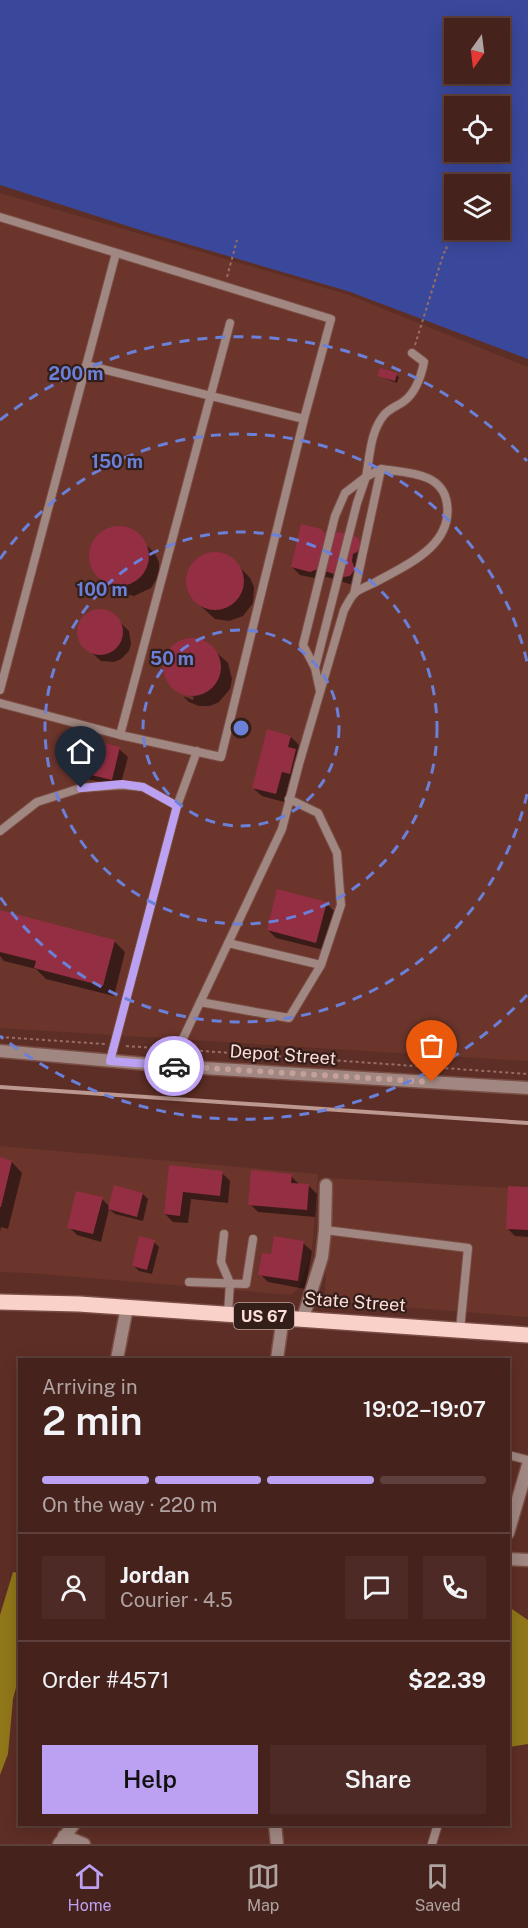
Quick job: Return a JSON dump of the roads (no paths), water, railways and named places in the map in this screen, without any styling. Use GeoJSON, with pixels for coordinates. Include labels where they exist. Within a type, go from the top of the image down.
{"type":"FeatureCollection","features":[{"type":"Feature","properties":{"kind":"main road","name":"State Street"},"geometry":{"type":"LineString","coordinates":[[0,1302],[228,1313],[528,1335]]}},
{"type":"Feature","properties":{"kind":"street","name":"Depot Street"},"geometry":{"type":"LineString","coordinates":[[0,1051],[170,1066],[528,1088]]}},
{"type":"Feature","properties":{"kind":"street"},"geometry":{"type":"LineString","coordinates":[[303,1318],[322,1257],[326,1185]]}},
{"type":"Feature","properties":{"kind":"street"},"geometry":{"type":"LineString","coordinates":[[117,1358],[127,1307]]}},
{"type":"Feature","properties":{"kind":"street"},"geometry":{"type":"LineString","coordinates":[[277,1358],[283,1317]]}},
{"type":"Feature","properties":{"kind":"street"},"geometry":{"type":"LineString","coordinates":[[510,1526],[528,1466]]}},
{"type":"Feature","properties":{"kind":"street"},"geometry":{"type":"LineString","coordinates":[[510,1559],[528,1560]]}},
{"type":"Feature","properties":{"kind":"street"},"geometry":{"type":"LineString","coordinates":[[72,1826],[62,1840],[84,1844]]}},
{"type":"Feature","properties":{"kind":"street"},"geometry":{"type":"LineString","coordinates":[[275,1826],[277,1844]]}},
{"type":"Feature","properties":{"kind":"lane"},"geometry":{"type":"LineString","coordinates":[[0,217],[224,288],[331,319],[304,419],[221,757],[120,735],[0,703]]}},
{"type":"Feature","properties":{"kind":"lane"},"geometry":{"type":"LineString","coordinates":[[0,690],[116,253]]}},
{"type":"Feature","properties":{"kind":"lane"},"geometry":{"type":"LineString","coordinates":[[120,735],[230,323]]}},
{"type":"Feature","properties":{"kind":"lane"},"geometry":{"type":"LineString","coordinates":[[315,668],[357,503],[366,477],[375,429],[385,413],[405,401],[414,392],[421,376],[424,362],[412,353]]}},
{"type":"Feature","properties":{"kind":"lane"},"geometry":{"type":"LineString","coordinates":[[86,365],[304,419]]}},
{"type":"Feature","properties":{"kind":"lane"},"geometry":{"type":"LineString","coordinates":[[170,1066],[282,829],[344,610],[354,594],[381,469]]}},
{"type":"Feature","properties":{"kind":"lane"},"geometry":{"type":"LineString","coordinates":[[320,691],[315,668],[303,645],[335,516],[345,493],[381,469],[424,476],[438,483],[446,497],[448,511],[446,525],[438,541],[410,562],[354,594]]}},
{"type":"Feature","properties":{"kind":"lane"},"geometry":{"type":"LineString","coordinates":[[110,1061],[177,806],[197,752]]}},
{"type":"Feature","properties":{"kind":"lane"},"geometry":{"type":"LineString","coordinates":[[0,831],[38,802],[81,788],[122,784],[143,787],[177,806]]}},
{"type":"Feature","properties":{"kind":"lane"},"geometry":{"type":"LineString","coordinates":[[200,1002],[290,1018],[321,965],[341,904],[337,853],[318,813],[290,799]]}},
{"type":"Feature","properties":{"kind":"lane"},"geometry":{"type":"LineString","coordinates":[[228,943],[321,965]]}},
{"type":"Feature","properties":{"kind":"lane"},"geometry":{"type":"LineString","coordinates":[[325,1230],[468,1248],[460,1330]]}},
{"type":"Feature","properties":{"kind":"lane"},"geometry":{"type":"LineString","coordinates":[[224,1234],[221,1262],[230,1283],[228,1313]]}},
{"type":"Feature","properties":{"kind":"lane"},"geometry":{"type":"LineString","coordinates":[[189,1282],[246,1284],[253,1239]]}},
{"type":"Feature","properties":{"kind":"lane"},"geometry":{"type":"LineString","coordinates":[[510,1456],[528,1460]]}},
{"type":"Feature","properties":{"kind":"lane"},"geometry":{"type":"LineString","coordinates":[[432,1844],[437,1826]]}},
{"type":"Feature","properties":{"kind":"water"},"geometry":{"type":"Polygon","coordinates":[[[0,0],[528,0],[528,364],[350,292],[0,190],[0,0]]]}},
{"type":"Feature","properties":{"kind":"railway"},"geometry":{"type":"LineString","coordinates":[[0,1087],[528,1123]]}}]}
